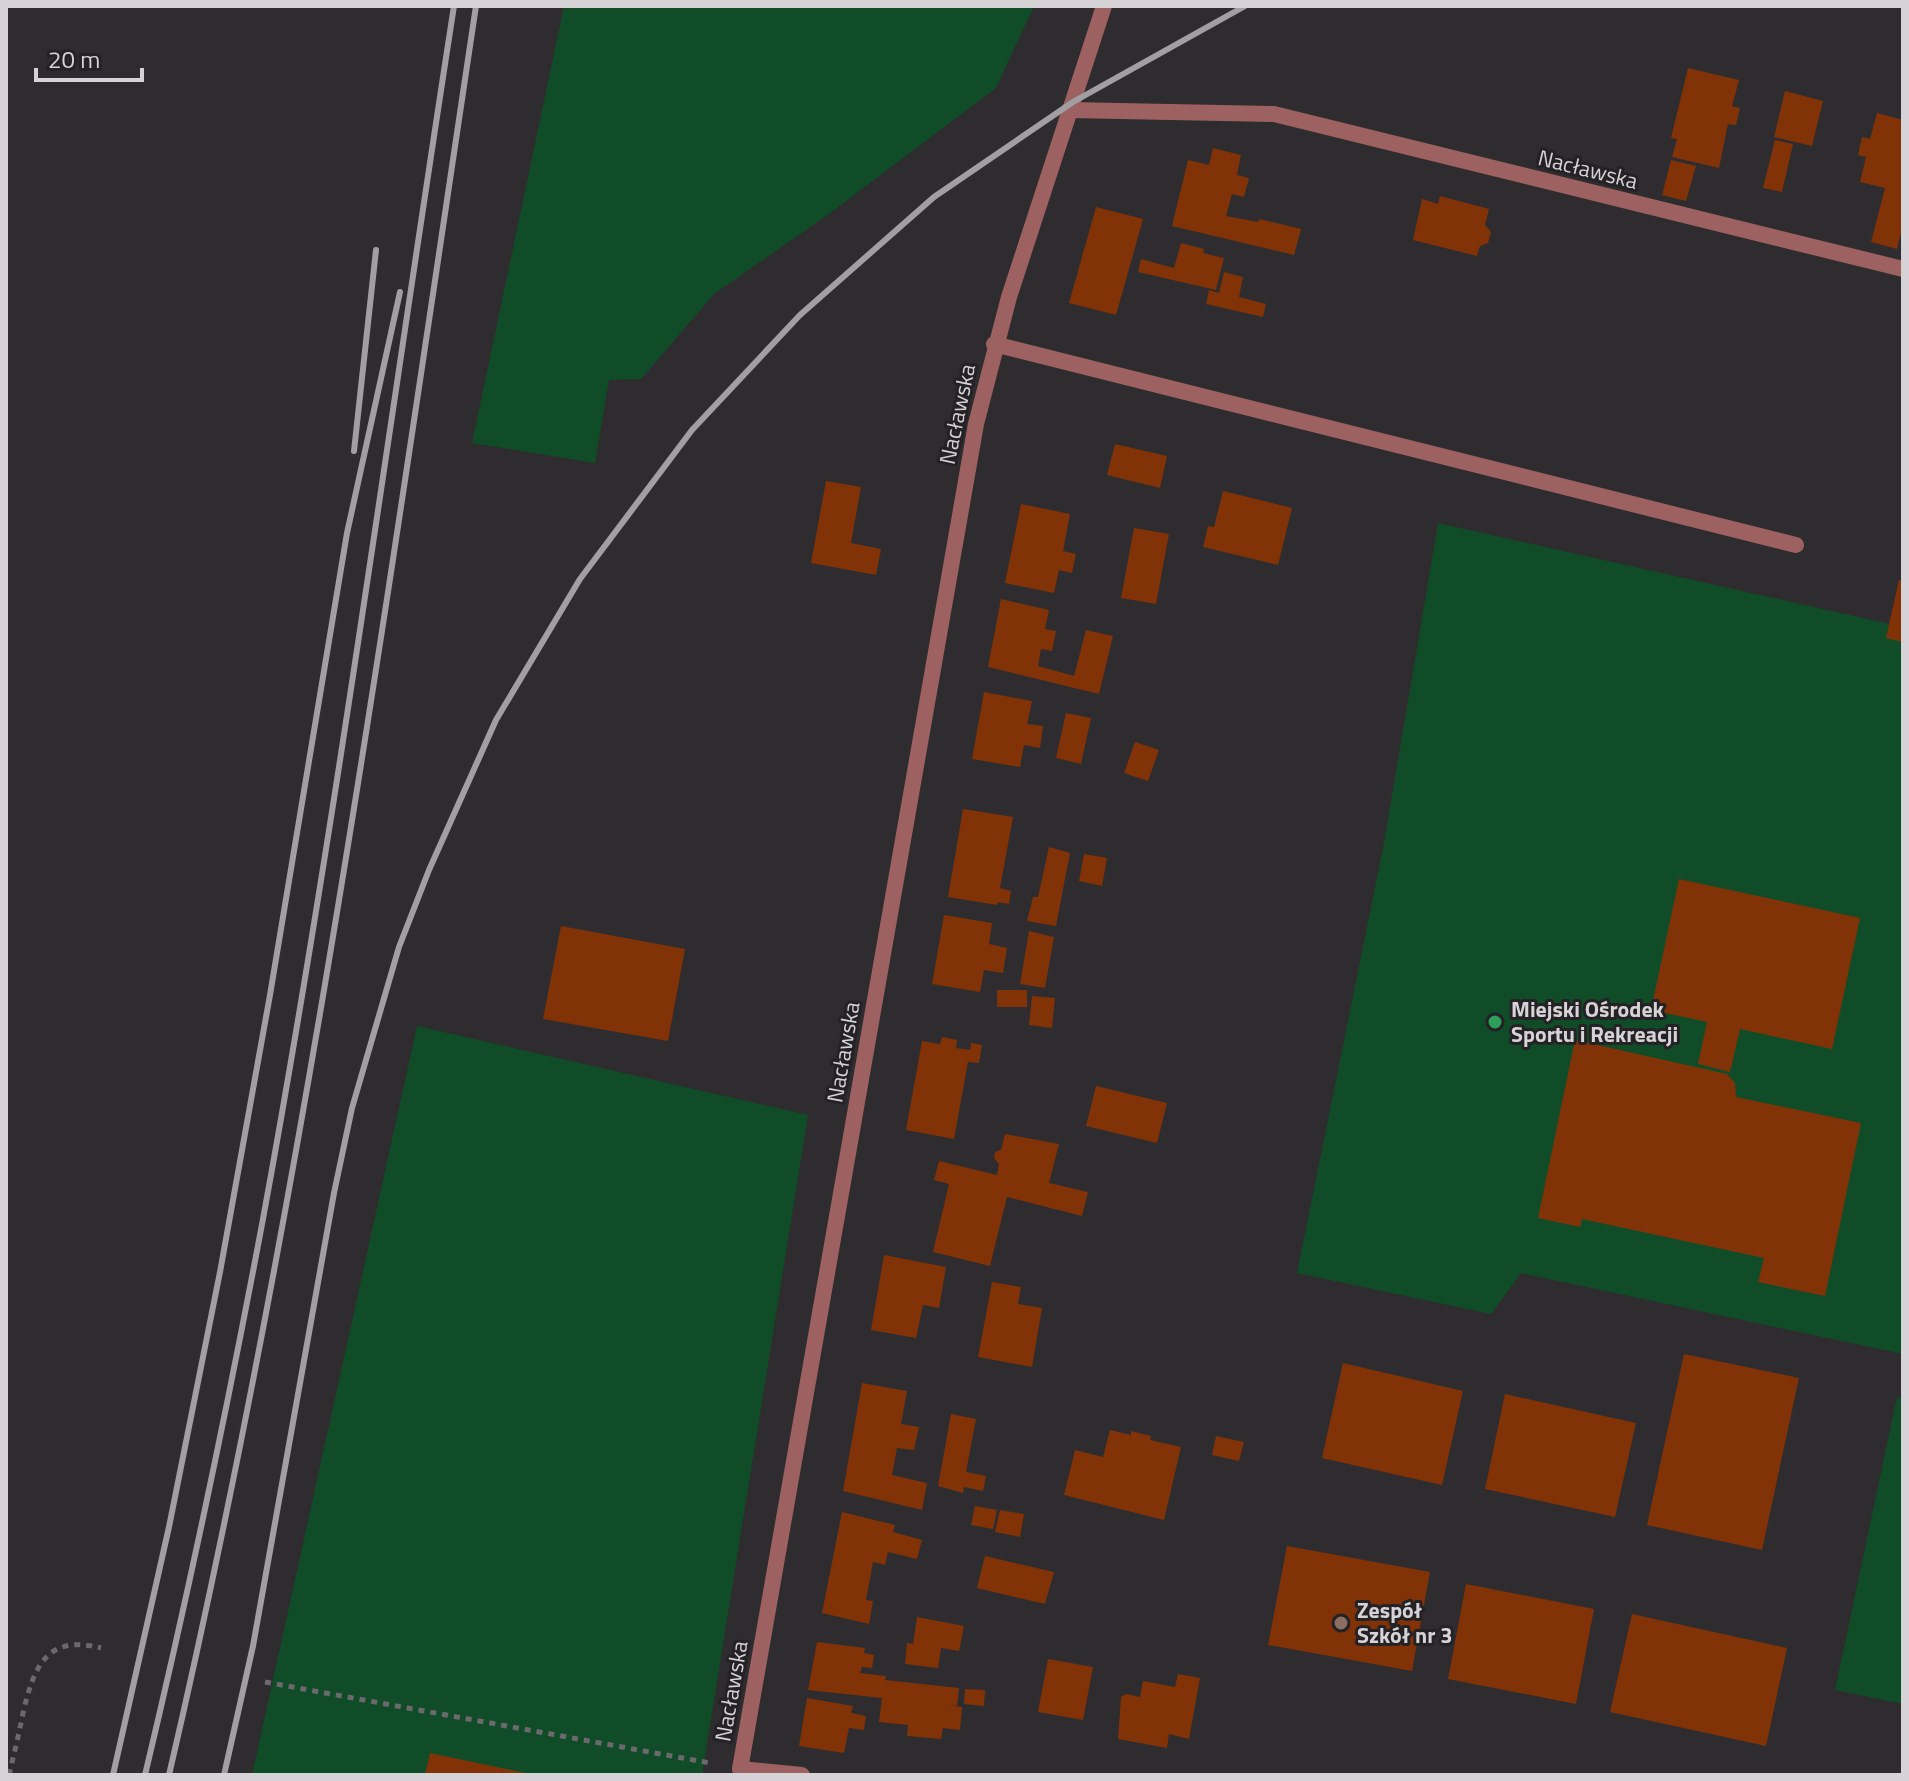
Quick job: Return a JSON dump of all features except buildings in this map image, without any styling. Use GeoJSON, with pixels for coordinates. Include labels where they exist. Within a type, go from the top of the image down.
{"type":"FeatureCollection","features":[{"type":"Feature","properties":{"kind":"street","name":"Nacławska"},"geometry":{"type":"LineString","coordinates":[[802,1775],[740,1769],[970,455],[994,344],[1104,6]]}},
{"type":"Feature","properties":{"kind":"street","name":"Nacławska"},"geometry":{"type":"LineString","coordinates":[[1069,110],[1274,114],[1903,269]]}},
{"type":"Feature","properties":{"kind":"street","name":"Nacławska"},"geometry":{"type":"LineString","coordinates":[[994,344],[1796,545]]}},
{"type":"Feature","properties":{"kind":"path"},"geometry":{"type":"LineString","coordinates":[[9,1775],[30,1683],[44,1656],[61,1647],[81,1643],[101,1648]]}},
{"type":"Feature","properties":{"kind":"path"},"geometry":{"type":"LineString","coordinates":[[265,1682],[710,1763]]}},
{"type":"Feature","properties":{"kind":"green space"},"geometry":{"type":"Polygon","coordinates":[[[564,6],[1034,6],[996,88],[829,214],[714,294],[641,379],[609,380],[595,463],[472,443],[564,6]]]}},
{"type":"Feature","properties":{"kind":"green space"},"geometry":{"type":"Polygon","coordinates":[[[1438,523],[1903,627],[1903,1354],[1521,1273],[1491,1314],[1297,1273],[1384,843],[1438,523]]]}},
{"type":"Feature","properties":{"kind":"green space"},"geometry":{"type":"Polygon","coordinates":[[[417,1026],[808,1115],[702,1775],[252,1775],[417,1026]]]}},
{"type":"Feature","properties":{"kind":"green space"},"geometry":{"type":"Polygon","coordinates":[[[1897,1397],[1903,1399],[1903,1704],[1835,1690],[1897,1397]]]}},
{"type":"Feature","properties":{"kind":"railway"},"geometry":{"type":"LineString","coordinates":[[145,1775],[222,1428],[290,1068],[454,6]]}},
{"type":"Feature","properties":{"kind":"railway"},"geometry":{"type":"LineString","coordinates":[[169,1775],[218,1556],[302,1115],[376,672],[476,6]]}},
{"type":"Feature","properties":{"kind":"railway"},"geometry":{"type":"LineString","coordinates":[[224,1775],[253,1646],[352,1108],[399,947],[429,870],[496,720],[580,579],[692,430],[800,315],[934,197],[1073,102],[1245,6]]}},
{"type":"Feature","properties":{"kind":"railway"},"geometry":{"type":"LineString","coordinates":[[354,451],[376,250]]}},
{"type":"Feature","properties":{"kind":"railway"},"geometry":{"type":"LineString","coordinates":[[113,1775],[169,1527],[220,1272],[347,533],[400,292]]}},
{"type":"Feature","properties":{"kind":"place","name":"Miejski Ośrodek Sportu i Rekreacji"},"geometry":{"type":"Point","coordinates":[1495,1022]}},
{"type":"Feature","properties":{"kind":"place","name":"Zespół Szkół nr 3"},"geometry":{"type":"Point","coordinates":[1341,1623]}}]}
